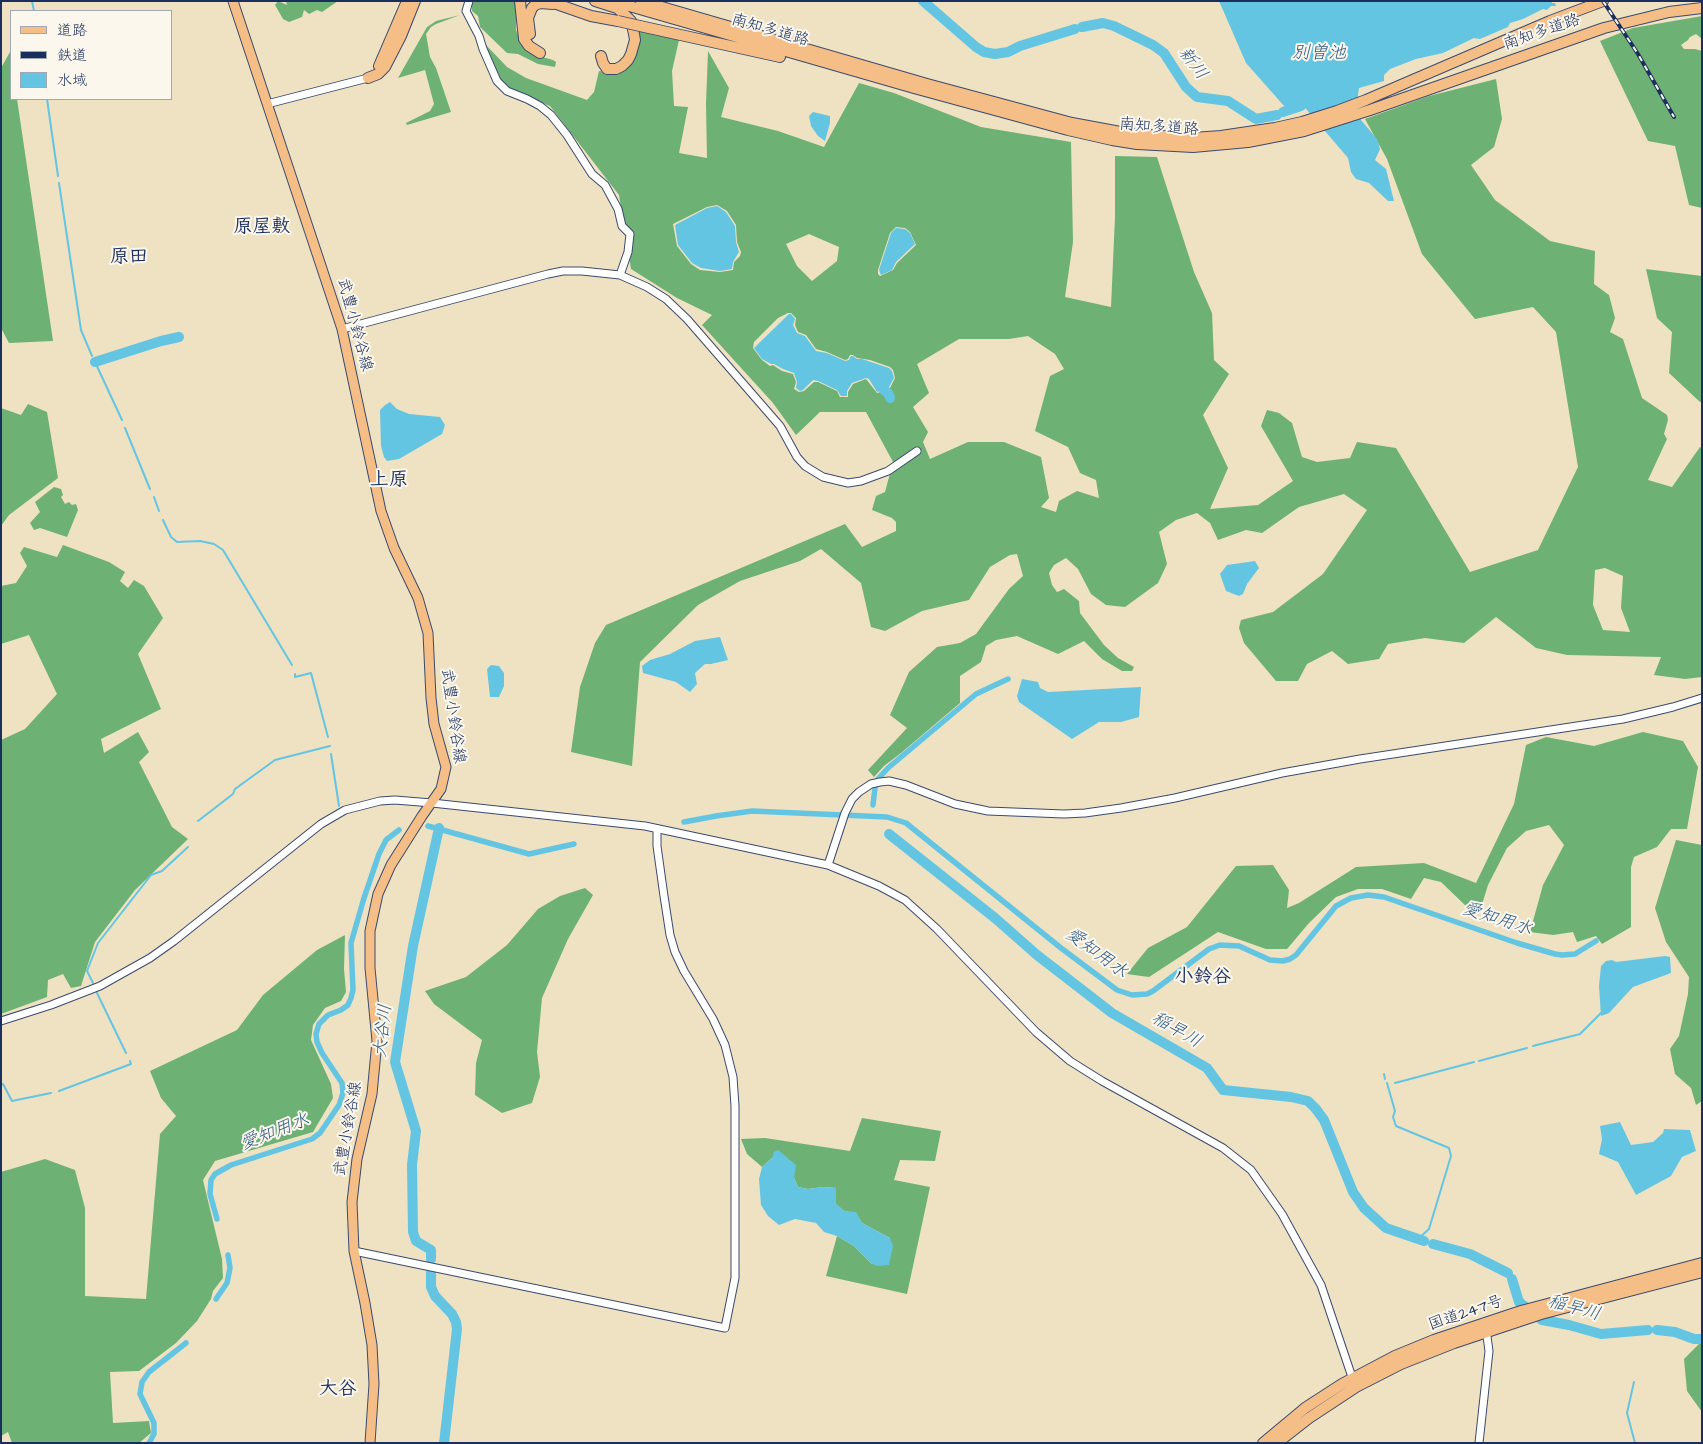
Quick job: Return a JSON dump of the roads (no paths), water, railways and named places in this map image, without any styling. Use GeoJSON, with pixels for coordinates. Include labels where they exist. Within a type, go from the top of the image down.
{"type":"FeatureCollection","features":[{"type":"Feature","properties":{"kind":"highway"},"geometry":{"type":"LineString","coordinates":[[368,78],[378,67],[407,1]]}},
{"type":"Feature","properties":{"kind":"highway"},"geometry":{"type":"LineString","coordinates":[[368,78],[386,68],[402,36],[415,1]]}},
{"type":"Feature","properties":{"kind":"highway"},"geometry":{"type":"LineString","coordinates":[[520,1],[524,39],[529,46],[540,53]]}},
{"type":"Feature","properties":{"kind":"highway"},"geometry":{"type":"LineString","coordinates":[[595,1],[617,8],[624,14],[631,21],[635,40],[631,54],[622,66],[616,69],[607,69],[601,56]]}},
{"type":"Feature","properties":{"kind":"highway","name":"南知多道路"},"geometry":{"type":"LineString","coordinates":[[612,1],[1068,130],[1137,144],[1193,146],[1248,142],[1303,126],[1610,26],[1669,12],[1702,8]]}},
{"type":"Feature","properties":{"kind":"highway","name":"南知多道路"},"geometry":{"type":"LineString","coordinates":[[642,1],[926,84],[1106,130],[1159,137],[1193,138],[1303,126]]}},
{"type":"Feature","properties":{"kind":"highway","name":"南知多道路"},"geometry":{"type":"LineString","coordinates":[[1368,105],[1550,21],[1603,1]]}},
{"type":"Feature","properties":{"kind":"highway"},"geometry":{"type":"LineString","coordinates":[[530,34],[528,18],[532,8],[540,3],[551,2],[591,16],[809,63],[835,68],[840,67]]}},
{"type":"Feature","properties":{"kind":"highway","name":"国道247号"},"geometry":{"type":"LineString","coordinates":[[1263,1443],[1305,1408],[1354,1382],[1395,1356],[1434,1340],[1536,1313],[1702,1263]]}},
{"type":"Feature","properties":{"kind":"highway","name":"国道247号"},"geometry":{"type":"LineString","coordinates":[[1486,1327],[1521,1312],[1536,1313],[1702,1272]]}},
{"type":"Feature","properties":{"kind":"highway","name":"国道247号"},"geometry":{"type":"LineString","coordinates":[[1277,1443],[1354,1382]]}},
{"type":"Feature","properties":{"kind":"main road","name":"武豊小鈴谷線"},"geometry":{"type":"LineString","coordinates":[[233,1],[342,329],[381,510],[394,548],[418,598],[428,633],[434,724],[446,767],[441,789],[391,865],[378,894],[369,943],[377,1041],[372,1094],[358,1159],[352,1202],[354,1251],[366,1303],[372,1345],[374,1384],[370,1443]]}},
{"type":"Feature","properties":{"kind":"street"},"geometry":{"type":"LineString","coordinates":[[469,1],[466,11],[479,36],[497,81],[507,92],[527,99],[551,115],[567,135],[592,174],[605,185],[618,210],[622,226],[630,234],[628,252],[620,275]]}},
{"type":"Feature","properties":{"kind":"street"},"geometry":{"type":"LineString","coordinates":[[266,104],[368,78]]}},
{"type":"Feature","properties":{"kind":"street"},"geometry":{"type":"LineString","coordinates":[[342,329],[563,271],[620,275],[647,287],[666,299],[688,319],[774,419],[797,457],[806,466],[823,477],[848,482],[861,481],[888,471],[917,451]]}},
{"type":"Feature","properties":{"kind":"street"},"geometry":{"type":"LineString","coordinates":[[828,866],[845,813],[852,798],[871,784],[889,781],[906,785],[955,804],[988,811],[1064,814],[1122,808],[1282,773],[1360,759],[1623,720],[1702,698]]}},
{"type":"Feature","properties":{"kind":"street"},"geometry":{"type":"LineString","coordinates":[[1,1021],[52,1005],[100,986],[150,958],[174,941],[320,824],[345,810],[380,801],[432,802],[590,820],[657,830],[828,866],[878,886],[904,900],[937,929],[1036,1032],[1070,1060],[1102,1081],[1223,1148],[1251,1170],[1282,1214],[1321,1285],[1354,1382]]}},
{"type":"Feature","properties":{"kind":"street"},"geometry":{"type":"LineString","coordinates":[[354,1251],[725,1328],[734,1278],[735,1116],[733,1077],[725,1045],[713,1019],[684,971],[670,935],[656,846],[657,830]]}},
{"type":"Feature","properties":{"kind":"street"},"geometry":{"type":"LineString","coordinates":[[1479,1443],[1490,1351],[1486,1327]]}},
{"type":"Feature","properties":{"kind":"water","name":"別曽池"},"geometry":{"type":"Polygon","coordinates":[[[1219,1],[1552,1],[1556,6],[1551,6],[1547,10],[1543,9],[1510,23],[1508,27],[1480,39],[1474,38],[1443,53],[1416,59],[1390,69],[1384,75],[1384,81],[1359,88],[1361,120],[1377,139],[1380,149],[1375,160],[1386,169],[1394,201],[1388,201],[1369,183],[1356,179],[1351,172],[1348,158],[1301,103],[1285,107],[1246,63],[1219,1]]]}},
{"type":"Feature","properties":{"kind":"water"},"geometry":{"type":"Polygon","coordinates":[[[813,112],[830,116],[825,141],[818,136],[811,126],[809,116],[813,112]]]}},
{"type":"Feature","properties":{"kind":"water"},"geometry":{"type":"Polygon","coordinates":[[[717,206],[726,212],[735,226],[739,252],[733,262],[732,269],[720,271],[701,268],[692,263],[678,245],[675,225],[707,208],[717,206]]]}},
{"type":"Feature","properties":{"kind":"water"},"geometry":{"type":"Polygon","coordinates":[[[896,228],[905,229],[910,233],[915,244],[896,262],[892,270],[881,275],[879,270],[891,233],[896,228]]]}},
{"type":"Feature","properties":{"kind":"water"},"geometry":{"type":"Polygon","coordinates":[[[789,314],[795,319],[793,325],[797,333],[805,336],[816,351],[827,353],[845,361],[853,356],[857,359],[889,368],[894,378],[888,389],[877,392],[869,379],[866,378],[852,383],[847,391],[847,396],[841,396],[837,390],[813,380],[803,390],[800,391],[796,388],[797,382],[794,373],[762,359],[754,348],[789,314]]]}},
{"type":"Feature","properties":{"kind":"water"},"geometry":{"type":"Polygon","coordinates":[[[390,402],[397,409],[409,414],[440,417],[445,425],[442,434],[399,459],[387,461],[381,446],[380,410],[390,402]]]}},
{"type":"Feature","properties":{"kind":"water"},"geometry":{"type":"Polygon","coordinates":[[[1255,561],[1259,568],[1247,584],[1243,594],[1239,596],[1226,591],[1220,574],[1227,565],[1255,561]]]}},
{"type":"Feature","properties":{"kind":"water"},"geometry":{"type":"Polygon","coordinates":[[[720,637],[728,660],[705,664],[695,673],[697,684],[690,692],[676,682],[643,673],[642,666],[650,660],[670,654],[695,641],[720,637]]]}},
{"type":"Feature","properties":{"kind":"water"},"geometry":{"type":"Polygon","coordinates":[[[491,665],[499,666],[504,673],[504,686],[499,697],[490,697],[487,669],[491,665]]]}},
{"type":"Feature","properties":{"kind":"water"},"geometry":{"type":"Polygon","coordinates":[[[1022,679],[1038,682],[1040,688],[1048,692],[1141,687],[1139,717],[1121,722],[1099,722],[1072,739],[1019,702],[1017,696],[1022,679]]]}},
{"type":"Feature","properties":{"kind":"water"},"geometry":{"type":"Polygon","coordinates":[[[1670,957],[1671,973],[1633,987],[1609,1013],[1601,1016],[1599,986],[1601,966],[1606,961],[1612,960],[1616,962],[1670,957]]]}},
{"type":"Feature","properties":{"kind":"water"},"geometry":{"type":"Polygon","coordinates":[[[1620,1122],[1631,1145],[1653,1142],[1663,1133],[1664,1129],[1690,1130],[1696,1151],[1682,1157],[1671,1176],[1636,1195],[1618,1162],[1599,1154],[1602,1139],[1600,1126],[1620,1122]]]}},
{"type":"Feature","properties":{"kind":"water"},"geometry":{"type":"Polygon","coordinates":[[[778,1150],[796,1165],[794,1178],[798,1187],[808,1189],[836,1188],[836,1204],[844,1211],[856,1212],[862,1223],[890,1238],[893,1246],[889,1265],[878,1266],[872,1264],[854,1246],[837,1236],[824,1232],[816,1223],[795,1219],[779,1225],[768,1216],[761,1205],[759,1179],[762,1167],[772,1158],[774,1152],[778,1150]]]}},
{"type":"Feature","properties":{"kind":"waterway"},"geometry":{"type":"LineString","coordinates":[[32,1],[34,10]]}},
{"type":"Feature","properties":{"kind":"waterway","name":"新川"},"geometry":{"type":"LineString","coordinates":[[923,1],[984,52],[995,54],[1008,52],[1020,46],[1075,29]]}},
{"type":"Feature","properties":{"kind":"waterway","name":"新川"},"geometry":{"type":"LineString","coordinates":[[1082,27],[1103,23],[1114,26],[1153,45],[1164,53],[1186,87],[1197,97],[1228,101],[1256,119],[1277,115]]}},
{"type":"Feature","properties":{"kind":"waterway"},"geometry":{"type":"LineString","coordinates":[[47,100],[58,176]]}},
{"type":"Feature","properties":{"kind":"waterway","name":"新川"},"geometry":{"type":"LineString","coordinates":[[1283,112],[1301,106]]}},
{"type":"Feature","properties":{"kind":"waterway"},"geometry":{"type":"LineString","coordinates":[[59,183],[81,330],[92,356]]}},
{"type":"Feature","properties":{"kind":"waterway"},"geometry":{"type":"LineString","coordinates":[[95,362],[179,337]]}},
{"type":"Feature","properties":{"kind":"waterway"},"geometry":{"type":"LineString","coordinates":[[95,362],[122,420]]}},
{"type":"Feature","properties":{"kind":"waterway"},"geometry":{"type":"LineString","coordinates":[[884,390],[890,398]]}},
{"type":"Feature","properties":{"kind":"waterway"},"geometry":{"type":"LineString","coordinates":[[125,428],[150,489]]}},
{"type":"Feature","properties":{"kind":"waterway"},"geometry":{"type":"LineString","coordinates":[[154,497],[159,511]]}},
{"type":"Feature","properties":{"kind":"waterway"},"geometry":{"type":"LineString","coordinates":[[163,520],[171,537],[177,542],[200,541],[214,544],[223,550],[292,665]]}},
{"type":"Feature","properties":{"kind":"waterway"},"geometry":{"type":"LineString","coordinates":[[295,674],[295,677],[311,673],[328,737]]}},
{"type":"Feature","properties":{"kind":"waterway"},"geometry":{"type":"LineString","coordinates":[[878,779],[888,768],[976,694],[1008,679]]}},
{"type":"Feature","properties":{"kind":"waterway"},"geometry":{"type":"LineString","coordinates":[[198,821],[233,794],[235,789],[275,760],[330,746]]}},
{"type":"Feature","properties":{"kind":"waterway"},"geometry":{"type":"LineString","coordinates":[[331,754],[339,806]]}},
{"type":"Feature","properties":{"kind":"waterway"},"geometry":{"type":"LineString","coordinates":[[873,805],[875,788]]}},
{"type":"Feature","properties":{"kind":"waterway","name":"愛知用水"},"geometry":{"type":"LineString","coordinates":[[684,822],[752,811],[887,817],[906,823],[1061,948],[1117,990],[1132,995],[1147,994],[1153,991],[1209,949],[1220,945],[1239,946],[1270,960],[1283,961],[1290,959],[1296,955],[1336,906],[1351,898],[1368,895],[1384,897],[1517,943],[1555,954],[1575,954],[1596,941]]}},
{"type":"Feature","properties":{"kind":"waterway","name":"愛知用水"},"geometry":{"type":"LineString","coordinates":[[428,826],[529,854],[574,844]]}},
{"type":"Feature","properties":{"kind":"waterway","name":"大谷川"},"geometry":{"type":"LineString","coordinates":[[431,1259],[431,1250],[416,1241],[413,1232],[412,1165],[416,1131],[395,1062],[413,946],[439,828]]}},
{"type":"Feature","properties":{"kind":"waterway","name":"愛知用水"},"geometry":{"type":"LineString","coordinates":[[217,1219],[210,1194],[211,1180],[215,1174],[231,1165],[312,1139],[320,1133],[339,1105],[343,1093],[342,1083],[322,1053],[316,1034],[319,1024],[328,1015],[348,1005],[351,998],[353,990],[351,943],[379,854],[386,840],[399,830]]}},
{"type":"Feature","properties":{"kind":"waterway","name":"稲早川"},"geometry":{"type":"LineString","coordinates":[[889,834],[995,918],[1037,955],[1112,1013],[1207,1068],[1223,1090],[1291,1097],[1308,1101],[1324,1120],[1353,1192],[1364,1208],[1386,1228],[1424,1241]]}},
{"type":"Feature","properties":{"kind":"waterway"},"geometry":{"type":"LineString","coordinates":[[93,983],[87,971],[98,943],[151,875],[162,871],[188,847]]}},
{"type":"Feature","properties":{"kind":"waterway"},"geometry":{"type":"LineString","coordinates":[[97,993],[126,1053]]}},
{"type":"Feature","properties":{"kind":"waterway"},"geometry":{"type":"LineString","coordinates":[[1533,1046],[1580,1034],[1601,1013]]}},
{"type":"Feature","properties":{"kind":"waterway"},"geometry":{"type":"LineString","coordinates":[[1479,1061],[1527,1048]]}},
{"type":"Feature","properties":{"kind":"waterway"},"geometry":{"type":"LineString","coordinates":[[59,1091],[131,1064],[130,1061]]}},
{"type":"Feature","properties":{"kind":"waterway"},"geometry":{"type":"LineString","coordinates":[[1395,1083],[1474,1062]]}},
{"type":"Feature","properties":{"kind":"waterway"},"geometry":{"type":"LineString","coordinates":[[1384,1074],[1385,1079]]}},
{"type":"Feature","properties":{"kind":"waterway"},"geometry":{"type":"LineString","coordinates":[[1387,1083],[1395,1111],[1393,1117],[1396,1126],[1449,1148],[1451,1156],[1429,1229],[1418,1239]]}},
{"type":"Feature","properties":{"kind":"waterway"},"geometry":{"type":"LineString","coordinates":[[1,1085],[3,1084],[12,1101],[51,1093]]}},
{"type":"Feature","properties":{"kind":"waterway","name":"稲早川"},"geometry":{"type":"LineString","coordinates":[[1433,1244],[1470,1254],[1508,1273]]}},
{"type":"Feature","properties":{"kind":"waterway","name":"愛知用水"},"geometry":{"type":"LineString","coordinates":[[216,1299],[227,1283],[230,1268],[228,1255]]}},
{"type":"Feature","properties":{"kind":"waterway","name":"大谷川"},"geometry":{"type":"LineString","coordinates":[[431,1272],[431,1287],[435,1296],[452,1314],[457,1329],[444,1443]]}},
{"type":"Feature","properties":{"kind":"waterway","name":"稲早川"},"geometry":{"type":"LineString","coordinates":[[1512,1279],[1519,1302],[1542,1320],[1601,1334],[1648,1330]]}},
{"type":"Feature","properties":{"kind":"waterway","name":"稲早川"},"geometry":{"type":"LineString","coordinates":[[1657,1330],[1675,1332],[1694,1339],[1702,1339]]}},
{"type":"Feature","properties":{"kind":"waterway","name":"愛知用水"},"geometry":{"type":"LineString","coordinates":[[149,1443],[154,1434],[154,1423],[140,1394],[142,1382],[149,1372],[186,1343]]}},
{"type":"Feature","properties":{"kind":"waterway"},"geometry":{"type":"LineString","coordinates":[[1634,1382],[1627,1413],[1635,1443]]}},
{"type":"Feature","properties":{"kind":"railway"},"geometry":{"type":"LineString","coordinates":[[1603,1],[1638,54],[1674,117]]}},
{"type":"Feature","properties":{"kind":"district","name":"原屋敷"},"geometry":{"type":"Point","coordinates":[262,228]}},
{"type":"Feature","properties":{"kind":"district","name":"原田"},"geometry":{"type":"Point","coordinates":[129,258]}},
{"type":"Feature","properties":{"kind":"district","name":"上原"},"geometry":{"type":"Point","coordinates":[389,481]}},
{"type":"Feature","properties":{"kind":"district","name":"小鈴谷"},"geometry":{"type":"Point","coordinates":[1203,978]}},
{"type":"Feature","properties":{"kind":"district","name":"大谷"},"geometry":{"type":"Point","coordinates":[338,1390]}}]}
